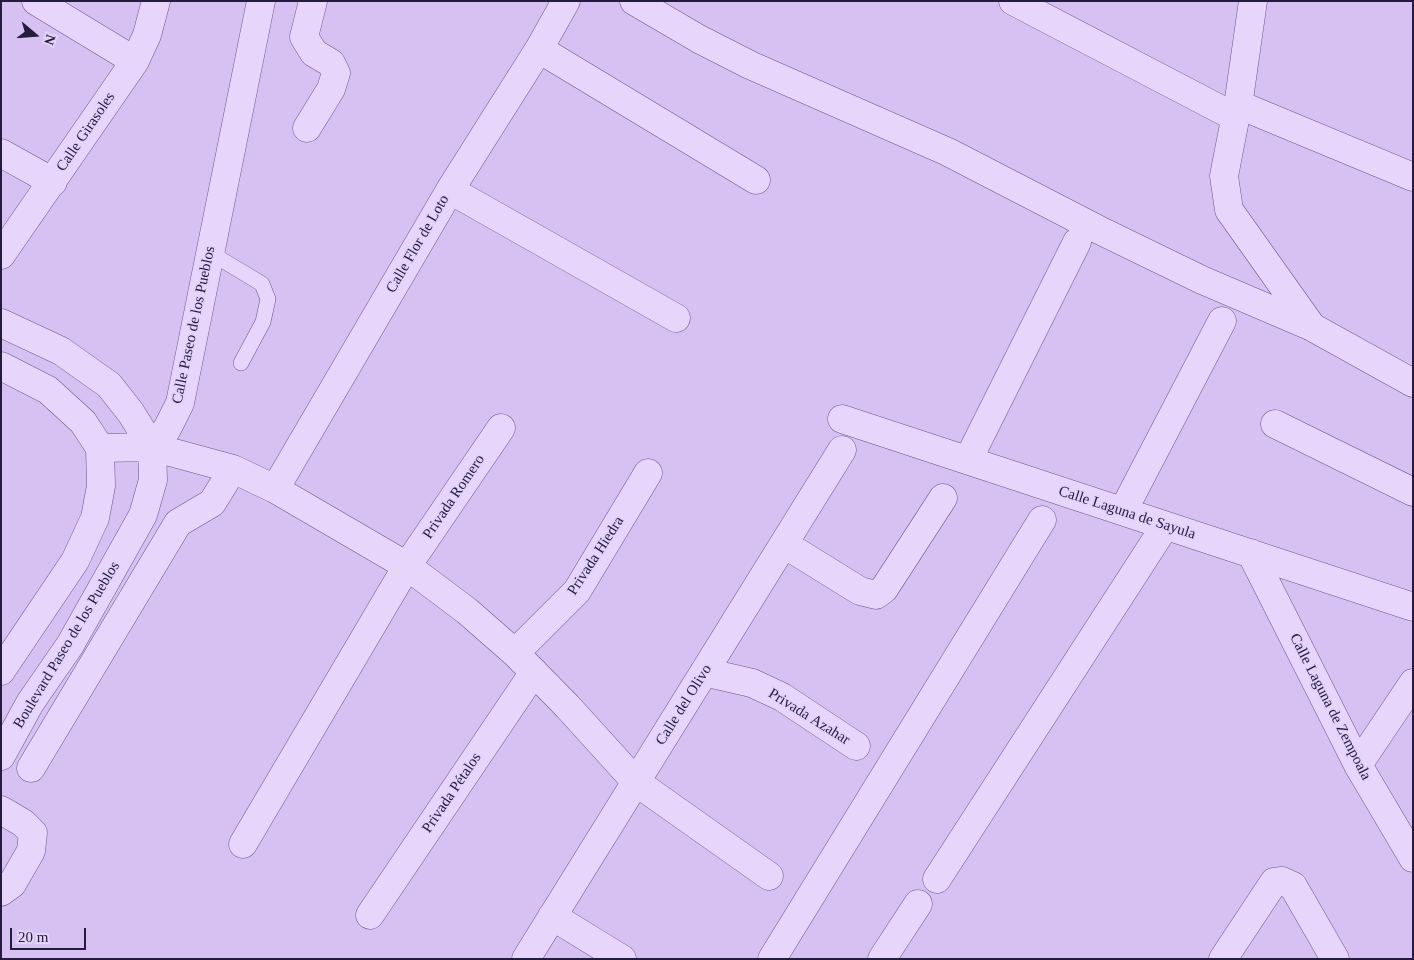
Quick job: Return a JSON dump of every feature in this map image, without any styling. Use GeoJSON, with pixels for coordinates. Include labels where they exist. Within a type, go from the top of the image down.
{"type":"FeatureCollection","features":[{"type":"Feature","properties":{"kind":"street"},"geometry":{"type":"LineString","coordinates":[[36,1],[135,61]]}},
{"type":"Feature","properties":{"kind":"street","name":"Calle Girasoles"},"geometry":{"type":"LineString","coordinates":[[1,255],[135,61],[147,35],[156,1]]}},
{"type":"Feature","properties":{"kind":"street","name":"Calle Paseo de los Pueblos"},"geometry":{"type":"LineString","coordinates":[[152,447],[167,429],[180,403],[261,1]]}},
{"type":"Feature","properties":{"kind":"street"},"geometry":{"type":"LineString","coordinates":[[307,128],[331,89],[336,73],[331,63],[314,52],[304,37],[314,1]]}},
{"type":"Feature","properties":{"kind":"street","name":"Calle Flor de Loto"},"geometry":{"type":"LineString","coordinates":[[275,489],[450,190],[539,49],[566,1]]}},
{"type":"Feature","properties":{"kind":"street"},"geometry":{"type":"LineString","coordinates":[[634,1],[750,65],[948,152],[1097,229],[1202,280],[1312,327],[1413,383]]}},
{"type":"Feature","properties":{"kind":"street"},"geometry":{"type":"LineString","coordinates":[[1013,1],[1236,111],[1413,177]]}},
{"type":"Feature","properties":{"kind":"street"},"geometry":{"type":"LineString","coordinates":[[1254,1],[1224,176],[1228,210],[1312,327]]}},
{"type":"Feature","properties":{"kind":"street"},"geometry":{"type":"LineString","coordinates":[[539,49],[756,180]]}},
{"type":"Feature","properties":{"kind":"street"},"geometry":{"type":"LineString","coordinates":[[1,153],[53,182]]}},
{"type":"Feature","properties":{"kind":"street"},"geometry":{"type":"LineString","coordinates":[[450,190],[676,318]]}},
{"type":"Feature","properties":{"kind":"street"},"geometry":{"type":"LineString","coordinates":[[968,460],[1077,242]]}},
{"type":"Feature","properties":{"kind":"street"},"geometry":{"type":"LineString","coordinates":[[1123,511],[1222,322]]}},
{"type":"Feature","properties":{"kind":"street"},"geometry":{"type":"LineString","coordinates":[[1,323],[61,351],[108,385],[131,413],[152,447]]}},
{"type":"Feature","properties":{"kind":"street"},"geometry":{"type":"LineString","coordinates":[[1,366],[48,390],[83,422],[100,448],[101,486],[95,518],[75,561],[1,671]]}},
{"type":"Feature","properties":{"kind":"street","name":"Calle Laguna de Sayula"},"geometry":{"type":"LineString","coordinates":[[842,419],[1413,606]]}},
{"type":"Feature","properties":{"kind":"street"},"geometry":{"type":"LineString","coordinates":[[1275,424],[1413,492]]}},
{"type":"Feature","properties":{"kind":"street","name":"Privada Romero"},"geometry":{"type":"LineString","coordinates":[[243,844],[407,566],[501,428]]}},
{"type":"Feature","properties":{"kind":"street"},"geometry":{"type":"LineString","coordinates":[[100,448],[152,447],[232,469],[275,489],[407,566],[467,611],[515,652],[636,782],[769,876]]}},
{"type":"Feature","properties":{"kind":"street","name":"Boulevard Paseo de los Pueblos"},"geometry":{"type":"LineString","coordinates":[[1,756],[30,703],[70,644],[142,514],[153,480],[152,447]]}},
{"type":"Feature","properties":{"kind":"street","name":"Calle del Olivo"},"geometry":{"type":"LineString","coordinates":[[526,959],[842,450]]}},
{"type":"Feature","properties":{"kind":"street"},"geometry":{"type":"LineString","coordinates":[[31,768],[178,523],[212,503],[232,469]]}},
{"type":"Feature","properties":{"kind":"street","name":"Privada Hiedra"},"geometry":{"type":"LineString","coordinates":[[515,652],[577,591],[648,473]]}},
{"type":"Feature","properties":{"kind":"street"},"geometry":{"type":"LineString","coordinates":[[784,544],[860,591],[876,595],[884,588],[943,498]]}},
{"type":"Feature","properties":{"kind":"street"},"geometry":{"type":"LineString","coordinates":[[772,959],[1042,520]]}},
{"type":"Feature","properties":{"kind":"street"},"geometry":{"type":"LineString","coordinates":[[937,880],[1165,526]]}},
{"type":"Feature","properties":{"kind":"street","name":"Calle Laguna de Zempoala"},"geometry":{"type":"LineString","coordinates":[[1252,554],[1358,765],[1413,858]]}},
{"type":"Feature","properties":{"kind":"street","name":"Privada Pétalos"},"geometry":{"type":"LineString","coordinates":[[370,914],[534,672]]}},
{"type":"Feature","properties":{"kind":"street","name":"Privada Azahar"},"geometry":{"type":"LineString","coordinates":[[704,672],[752,684],[782,698],[856,746]]}},
{"type":"Feature","properties":{"kind":"street"},"geometry":{"type":"LineString","coordinates":[[1358,765],[1413,683]]}},
{"type":"Feature","properties":{"kind":"street"},"geometry":{"type":"LineString","coordinates":[[1,810],[23,823],[33,833],[31,851],[12,884],[1,892]]}},
{"type":"Feature","properties":{"kind":"street"},"geometry":{"type":"LineString","coordinates":[[1223,959],[1274,882],[1282,881],[1293,886],[1335,959]]}},
{"type":"Feature","properties":{"kind":"street"},"geometry":{"type":"LineString","coordinates":[[882,959],[918,904]]}},
{"type":"Feature","properties":{"kind":"street"},"geometry":{"type":"LineString","coordinates":[[552,916],[622,959]]}},
{"type":"Feature","properties":{"kind":"lane"},"geometry":{"type":"LineString","coordinates":[[209,252],[262,284],[268,299],[263,322],[240,363]]}}]}
